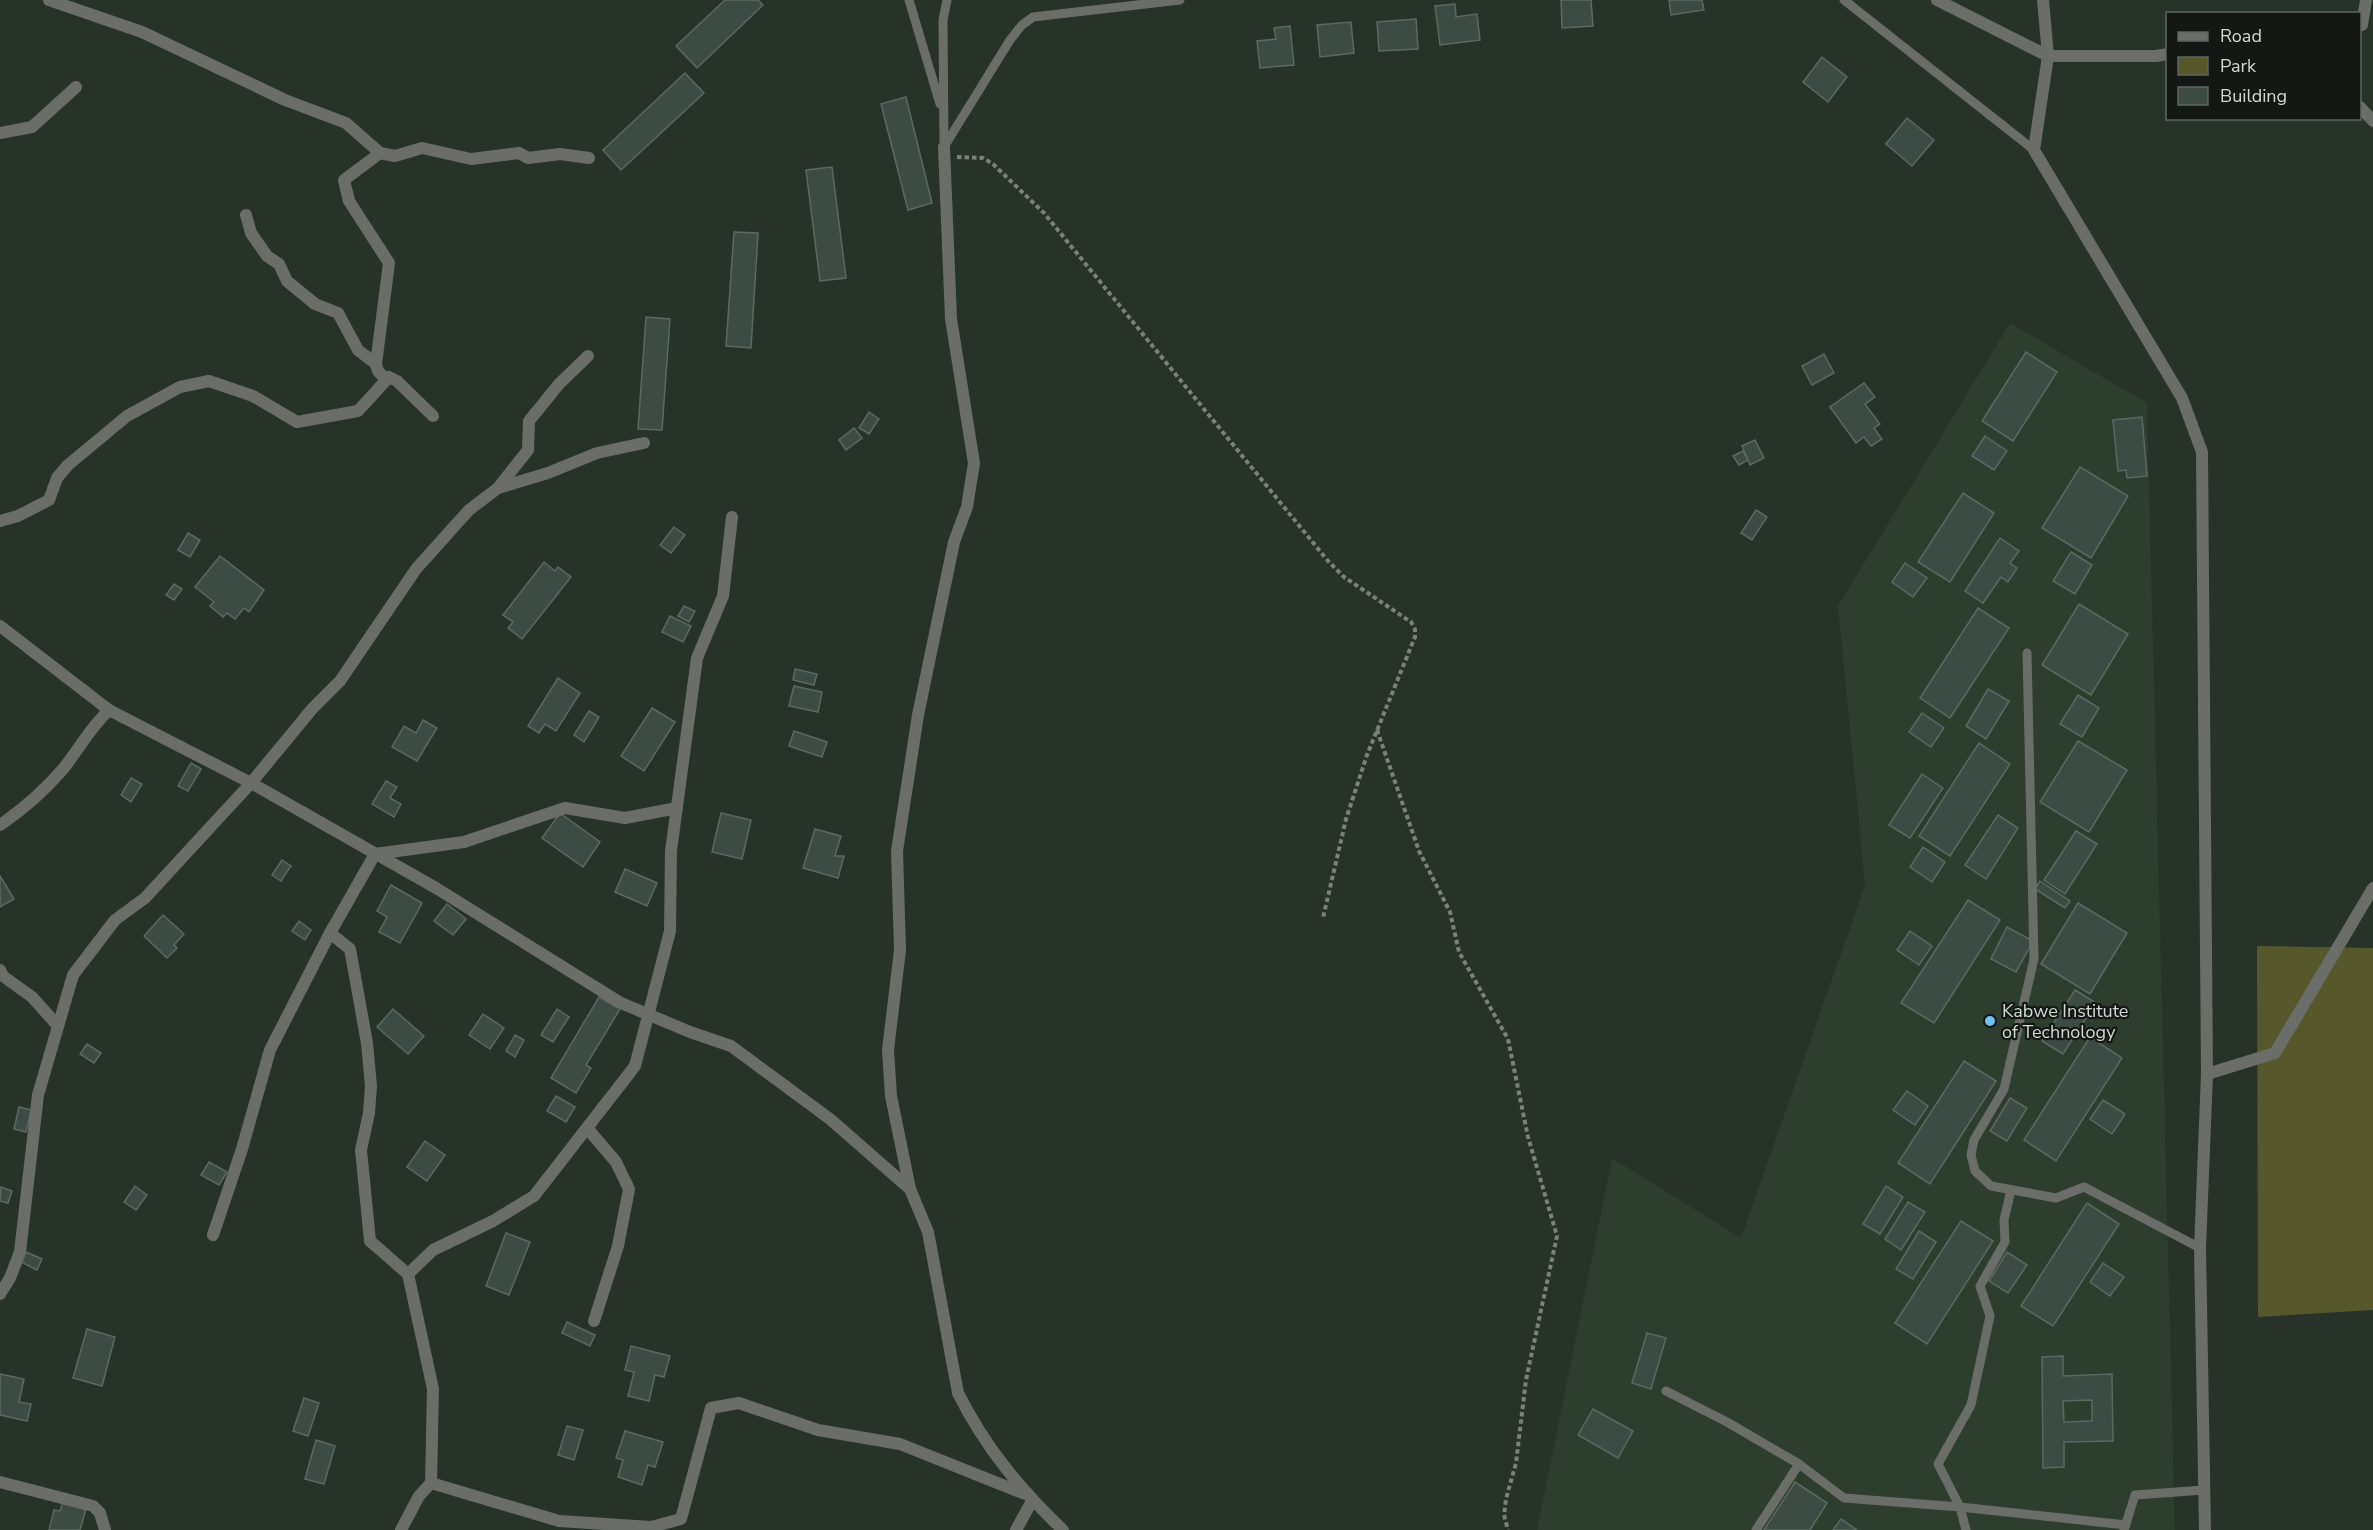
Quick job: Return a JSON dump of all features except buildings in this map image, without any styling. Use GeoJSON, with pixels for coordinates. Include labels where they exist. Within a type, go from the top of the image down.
{"type":"FeatureCollection","features":[{"type":"Feature","properties":{"kind":"street"},"geometry":{"type":"LineString","coordinates":[[49,0],[142,32],[285,100],[346,123],[380,153],[395,156],[422,148],[471,159],[519,153],[528,158],[560,154],[589,158]]}},
{"type":"Feature","properties":{"kind":"street"},"geometry":{"type":"LineString","coordinates":[[1937,0],[2048,56],[2166,54]]}},
{"type":"Feature","properties":{"kind":"street"},"geometry":{"type":"LineString","coordinates":[[2043,0],[2048,56],[2034,150],[2182,398],[2202,452],[2207,1074],[2200,1248],[2205,1530]]}},
{"type":"Feature","properties":{"kind":"street"},"geometry":{"type":"LineString","coordinates":[[2365,25],[2366,0]]}},
{"type":"Feature","properties":{"kind":"street"},"geometry":{"type":"LineString","coordinates":[[0,134],[32,128],[76,87]]}},
{"type":"Feature","properties":{"kind":"street"},"geometry":{"type":"LineString","coordinates":[[2361,108],[2373,121]]}},
{"type":"Feature","properties":{"kind":"street"},"geometry":{"type":"LineString","coordinates":[[945,152],[951,319],[974,463],[967,507],[954,542],[918,715],[897,851],[900,950],[888,1050],[891,1096],[910,1189],[928,1232],[958,1393],[994,1455],[1029,1498],[1063,1530]]}},
{"type":"Feature","properties":{"kind":"street"},"geometry":{"type":"LineString","coordinates":[[380,153],[344,180],[349,201],[389,263],[376,364],[378,371],[386,380]]}},
{"type":"Feature","properties":{"kind":"street"},"geometry":{"type":"LineString","coordinates":[[246,215],[251,233],[267,256],[279,264],[287,281],[315,304],[338,313],[358,350],[376,364]]}},
{"type":"Feature","properties":{"kind":"street"},"geometry":{"type":"LineString","coordinates":[[0,1294],[10,1278],[20,1251],[38,1095],[44,1071],[53,1050],[73,975],[115,920],[145,897],[251,783],[312,709],[340,681],[416,569],[469,510],[498,488],[528,450],[529,421],[559,384],[588,356]]}},
{"type":"Feature","properties":{"kind":"street"},"geometry":{"type":"LineString","coordinates":[[0,522],[18,516],[49,500],[57,478],[68,465],[127,416],[180,387],[209,381],[253,396],[297,422],[358,411],[389,377],[397,381],[433,416]]}},
{"type":"Feature","properties":{"kind":"street"},"geometry":{"type":"LineString","coordinates":[[498,488],[548,473],[597,453],[644,442]]}},
{"type":"Feature","properties":{"kind":"street"},"geometry":{"type":"LineString","coordinates":[[408,1274],[433,1250],[494,1221],[534,1196],[635,1066],[670,931],[671,851],[697,658],[723,596],[732,517]]}},
{"type":"Feature","properties":{"kind":"street"},"geometry":{"type":"LineString","coordinates":[[0,626],[109,710],[251,783],[436,888],[621,1003],[731,1046],[830,1119],[910,1189]]}},
{"type":"Feature","properties":{"kind":"street"},"geometry":{"type":"LineString","coordinates":[[0,825],[16,814],[62,770],[93,725],[109,710]]}},
{"type":"Feature","properties":{"kind":"street"},"geometry":{"type":"LineString","coordinates":[[375,854],[464,842],[566,808],[625,818],[677,808]]}},
{"type":"Feature","properties":{"kind":"street"},"geometry":{"type":"LineString","coordinates":[[213,1235],[242,1149],[270,1050],[330,933],[375,854]]}},
{"type":"Feature","properties":{"kind":"street"},"geometry":{"type":"LineString","coordinates":[[2207,1074],[2275,1053],[2373,888]]}},
{"type":"Feature","properties":{"kind":"street"},"geometry":{"type":"LineString","coordinates":[[330,933],[350,949],[367,1043],[371,1086],[369,1113],[361,1150],[369,1241],[408,1274],[433,1389],[431,1483],[419,1496],[401,1530]]}},
{"type":"Feature","properties":{"kind":"street"},"geometry":{"type":"LineString","coordinates":[[1,975],[32,997],[58,1026]]}},
{"type":"Feature","properties":{"kind":"street"},"geometry":{"type":"LineString","coordinates":[[587,1128],[616,1162],[628,1189],[618,1246],[594,1321]]}},
{"type":"Feature","properties":{"kind":"street"},"geometry":{"type":"LineString","coordinates":[[431,1483],[559,1521],[651,1527],[681,1519],[711,1408],[739,1403],[818,1430],[900,1444],[1029,1498]]}},
{"type":"Feature","properties":{"kind":"street"},"geometry":{"type":"LineString","coordinates":[[0,1482],[93,1506],[100,1513],[105,1530]]}},
{"type":"Feature","properties":{"kind":"street"},"geometry":{"type":"LineString","coordinates":[[1016,1530],[1029,1498]]}},
{"type":"Feature","properties":{"kind":"lane"},"geometry":{"type":"LineString","coordinates":[[909,0],[943,115]]}},
{"type":"Feature","properties":{"kind":"lane"},"geometry":{"type":"LineString","coordinates":[[945,152],[943,20],[947,0]]}},
{"type":"Feature","properties":{"kind":"lane"},"geometry":{"type":"LineString","coordinates":[[945,152],[1010,40],[1033,17],[1180,0]]}},
{"type":"Feature","properties":{"kind":"lane"},"geometry":{"type":"LineString","coordinates":[[1844,0],[2034,150]]}},
{"type":"Feature","properties":{"kind":"lane"},"geometry":{"type":"LineString","coordinates":[[2027,652],[2034,959],[2004,1089],[1974,1140],[1971,1155],[1975,1170],[1991,1186],[2056,1198],[2084,1187],[2200,1248]]}},
{"type":"Feature","properties":{"kind":"lane"},"geometry":{"type":"LineString","coordinates":[[1966,1530],[1960,1507],[1938,1464],[1971,1405],[1990,1316],[1980,1286],[2005,1242],[2004,1220],[2011,1190]]}},
{"type":"Feature","properties":{"kind":"lane"},"geometry":{"type":"LineString","coordinates":[[1665,1390],[1727,1422],[1799,1464],[1844,1498],[1960,1507],[2125,1527],[2135,1494],[2205,1490]]}},
{"type":"Feature","properties":{"kind":"lane"},"geometry":{"type":"LineString","coordinates":[[1756,1530],[1799,1464]]}},
{"type":"Feature","properties":{"kind":"path"},"geometry":{"type":"LineString","coordinates":[[945,152],[984,158],[1044,213],[1328,561],[1344,577],[1411,622],[1415,629],[1415,637],[1377,730],[1346,819],[1323,918]]}},
{"type":"Feature","properties":{"kind":"path"},"geometry":{"type":"LineString","coordinates":[[1377,730],[1419,851],[1450,912],[1459,952],[1508,1039],[1528,1137],[1557,1236],[1526,1380],[1516,1462],[1504,1515],[1508,1530]]}},
{"type":"Feature","properties":{"kind":"shaded area","name":"Kabwe Institute of Technology"},"geometry":{"type":"Polygon","coordinates":[[[2010,323],[2147,403],[2175,1530],[1537,1530],[1612,1158],[1741,1238],[1865,885],[1838,606],[2010,323]]]}},
{"type":"Feature","properties":{"kind":"green space"},"geometry":{"type":"Polygon","coordinates":[[[2257,946],[2373,948],[2373,1310],[2258,1317],[2257,946]]]}},
{"type":"Feature","properties":{"kind":"place","name":"Kabwe Institute of Technology"},"geometry":{"type":"Point","coordinates":[1990,1021]}}]}
